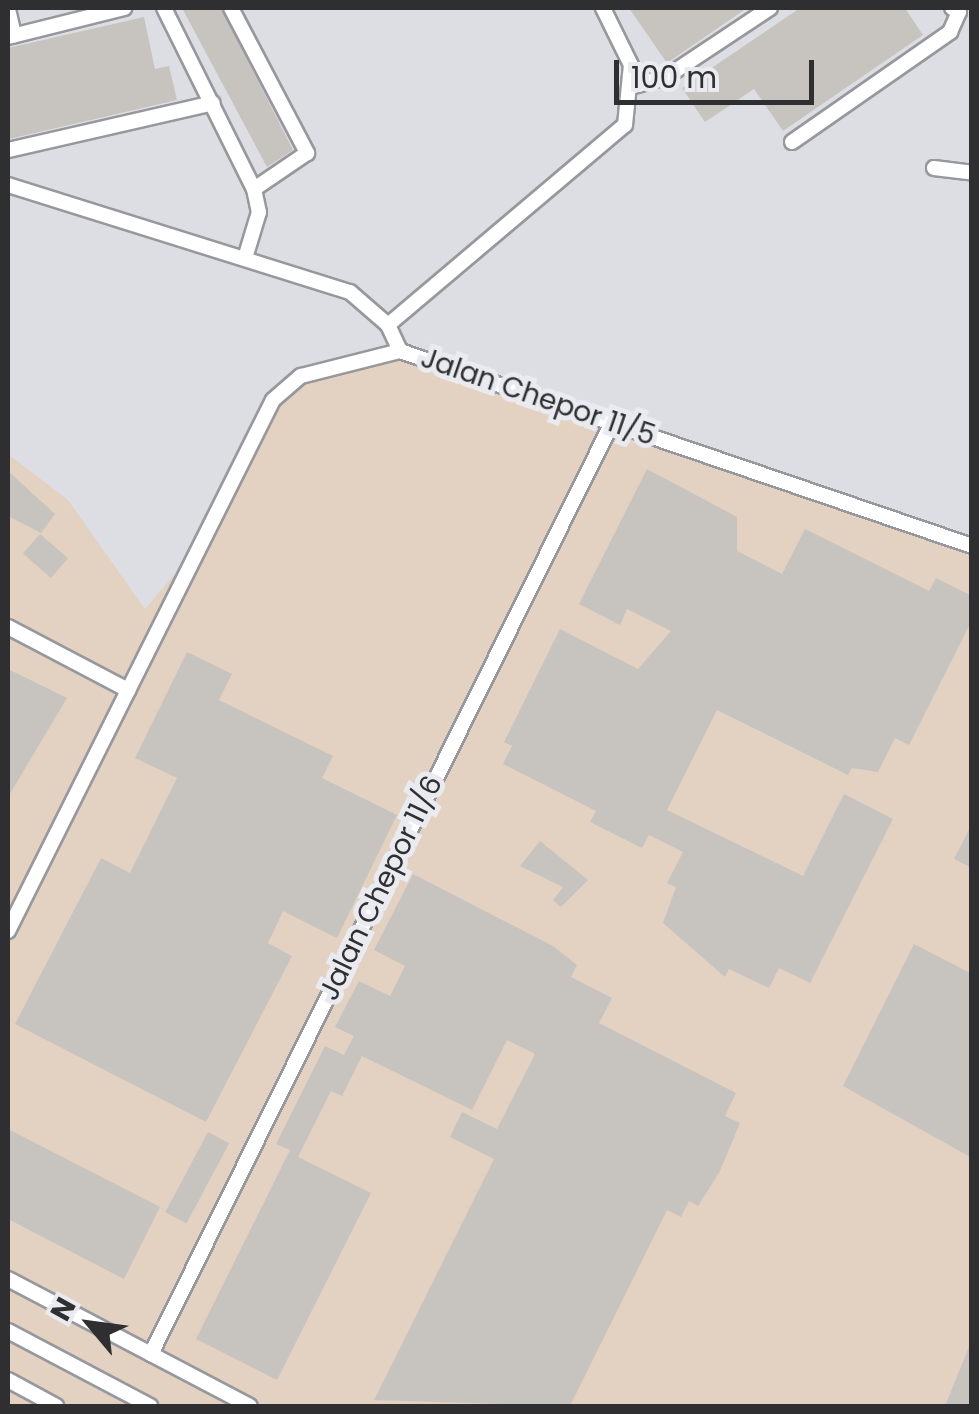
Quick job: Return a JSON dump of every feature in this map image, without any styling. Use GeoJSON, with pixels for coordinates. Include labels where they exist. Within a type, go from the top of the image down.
{"type":"FeatureCollection","features":[{"type":"Feature","properties":{"kind":"street"},"geometry":{"type":"LineString","coordinates":[[8,10],[11,36],[124,8]]}},
{"type":"Feature","properties":{"kind":"street"},"geometry":{"type":"LineString","coordinates":[[164,8],[254,189],[259,212],[245,258]]}},
{"type":"Feature","properties":{"kind":"street"},"geometry":{"type":"LineString","coordinates":[[231,8],[307,152],[254,189]]}},
{"type":"Feature","properties":{"kind":"street"},"geometry":{"type":"LineString","coordinates":[[388,325],[625,125],[634,86],[604,8]]}},
{"type":"Feature","properties":{"kind":"street"},"geometry":{"type":"LineString","coordinates":[[634,86],[666,77],[770,8]]}},
{"type":"Feature","properties":{"kind":"street"},"geometry":{"type":"LineString","coordinates":[[792,142],[950,32],[961,13]]}},
{"type":"Feature","properties":{"kind":"street"},"geometry":{"type":"LineString","coordinates":[[8,150],[213,102]]}},
{"type":"Feature","properties":{"kind":"street"},"geometry":{"type":"LineString","coordinates":[[934,168],[972,173]]}},
{"type":"Feature","properties":{"kind":"street"},"geometry":{"type":"LineString","coordinates":[[8,185],[350,292],[388,325],[400,351]]}},
{"type":"Feature","properties":{"kind":"street","name":"Jalan Chepor 11/5"},"geometry":{"type":"LineString","coordinates":[[8,931],[272,400],[301,376],[400,351],[972,546]]}},
{"type":"Feature","properties":{"kind":"street","name":"Jalan Chepor 11/6"},"geometry":{"type":"LineString","coordinates":[[151,1354],[612,423]]}},
{"type":"Feature","properties":{"kind":"street"},"geometry":{"type":"LineString","coordinates":[[8,627],[128,690]]}},
{"type":"Feature","properties":{"kind":"street"},"geometry":{"type":"LineString","coordinates":[[8,1279],[250,1406]]}},
{"type":"Feature","properties":{"kind":"street"},"geometry":{"type":"LineString","coordinates":[[8,1331],[150,1406]]}},
{"type":"Feature","properties":{"kind":"street"},"geometry":{"type":"LineString","coordinates":[[8,1380],[56,1406]]}},
{"type":"Feature","properties":{"kind":"shaded area"},"geometry":{"type":"Polygon","coordinates":[[[407,346],[971,546],[971,1406],[8,1406],[8,454],[68,500],[145,609],[208,535],[273,400],[301,376],[407,346]]]}},
{"type":"Feature","properties":{"kind":"building"},"geometry":{"type":"Polygon","coordinates":[[[182,8],[221,8],[293,150],[267,167],[182,8]]]}},
{"type":"Feature","properties":{"kind":"building"},"geometry":{"type":"Polygon","coordinates":[[[629,8],[747,8],[667,63],[629,8]]]}},
{"type":"Feature","properties":{"kind":"building"},"geometry":{"type":"Polygon","coordinates":[[[800,8],[905,8],[923,35],[783,131],[754,89],[705,122],[682,88],[800,8]]]}},
{"type":"Feature","properties":{"kind":"building"},"geometry":{"type":"Polygon","coordinates":[[[144,17],[155,69],[169,66],[177,100],[9,139],[8,48],[144,17]]]}},
{"type":"Feature","properties":{"kind":"building"},"geometry":{"type":"Polygon","coordinates":[[[647,469],[737,517],[737,551],[782,574],[805,529],[929,591],[936,578],[972,596],[972,620],[909,745],[895,738],[878,772],[852,768],[848,775],[717,710],[667,810],[803,876],[844,794],[893,819],[810,983],[779,968],[769,988],[729,969],[725,977],[663,923],[676,887],[667,883],[683,852],[649,835],[642,848],[590,822],[596,811],[503,764],[512,746],[504,742],[560,629],[638,669],[671,631],[627,609],[620,625],[579,604],[647,469]]]}},
{"type":"Feature","properties":{"kind":"building"},"geometry":{"type":"Polygon","coordinates":[[[8,471],[55,514],[41,533],[8,516],[8,471]]]}},
{"type":"Feature","properties":{"kind":"building"},"geometry":{"type":"Polygon","coordinates":[[[40,534],[68,558],[51,578],[23,554],[40,534]]]}},
{"type":"Feature","properties":{"kind":"building"},"geometry":{"type":"Polygon","coordinates":[[[187,652],[232,674],[219,700],[333,756],[322,778],[397,815],[337,938],[283,911],[268,943],[292,956],[206,1122],[15,1024],[101,858],[130,873],[177,778],[135,758],[187,652]]]}},
{"type":"Feature","properties":{"kind":"building"},"geometry":{"type":"Polygon","coordinates":[[[8,669],[67,698],[8,797],[8,669]]]}},
{"type":"Feature","properties":{"kind":"building"},"geometry":{"type":"Polygon","coordinates":[[[972,824],[972,868],[954,859],[972,824]]]}},
{"type":"Feature","properties":{"kind":"building"},"geometry":{"type":"Polygon","coordinates":[[[540,841],[588,880],[561,907],[553,900],[563,887],[520,866],[540,841]]]}},
{"type":"Feature","properties":{"kind":"building"},"geometry":{"type":"Polygon","coordinates":[[[413,874],[553,946],[577,965],[571,977],[612,998],[599,1023],[736,1093],[725,1116],[740,1123],[720,1171],[698,1206],[689,1201],[681,1217],[667,1210],[570,1406],[374,1400],[494,1159],[450,1137],[462,1112],[497,1129],[535,1054],[507,1040],[472,1110],[362,1056],[342,1096],[331,1091],[298,1157],[371,1193],[277,1380],[196,1339],[290,1150],[276,1144],[325,1046],[344,1055],[354,1036],[335,1027],[359,981],[390,996],[405,966],[374,950],[413,874]]]}},
{"type":"Feature","properties":{"kind":"building"},"geometry":{"type":"Polygon","coordinates":[[[914,944],[972,974],[972,1158],[843,1086],[914,944]]]}},
{"type":"Feature","properties":{"kind":"building"},"geometry":{"type":"Polygon","coordinates":[[[8,1129],[160,1207],[124,1279],[8,1219],[8,1129]]]}},
{"type":"Feature","properties":{"kind":"building"},"geometry":{"type":"Polygon","coordinates":[[[208,1132],[229,1143],[186,1224],[165,1212],[208,1132]]]}},
{"type":"Feature","properties":{"kind":"building"},"geometry":{"type":"Polygon","coordinates":[[[971,1342],[972,1406],[945,1406],[971,1342]]]}}]}
